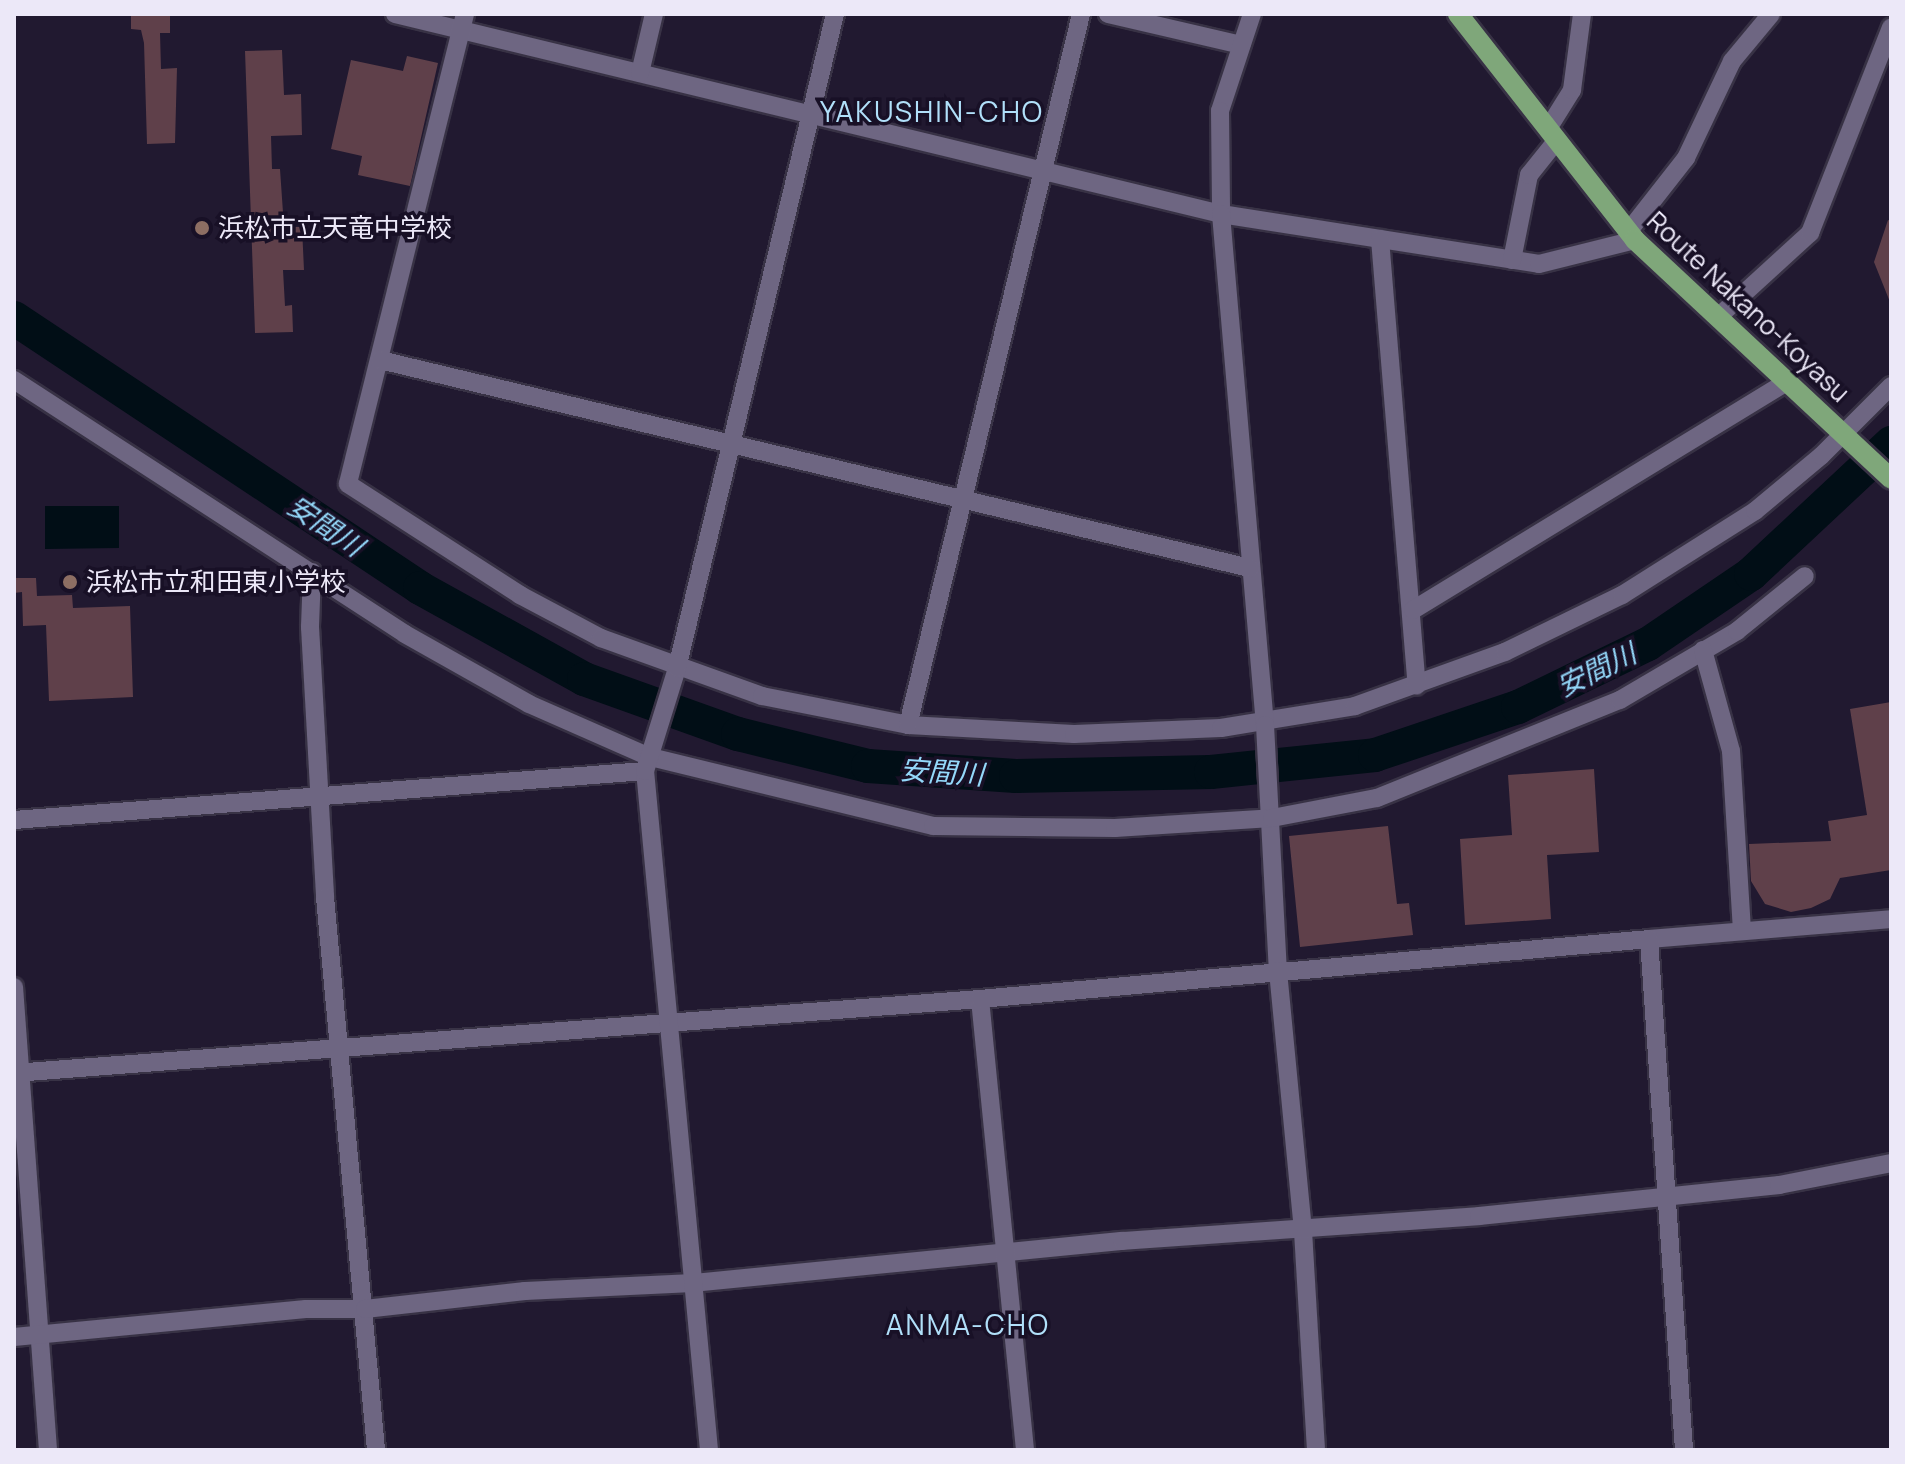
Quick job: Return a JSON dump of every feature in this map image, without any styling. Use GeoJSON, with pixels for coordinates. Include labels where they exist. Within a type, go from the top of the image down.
{"type":"FeatureCollection","features":[{"type":"Feature","properties":{"kind":"main road","name":"Route Nakano-Koyasu"},"geometry":{"type":"LineString","coordinates":[[1458,14],[1632,236],[1891,479]]}},
{"type":"Feature","properties":{"kind":"street"},"geometry":{"type":"LineString","coordinates":[[395,14],[463,22],[640,73],[1221,214],[1539,264],[1632,236],[1686,158],[1732,61],[1771,14]]}},
{"type":"Feature","properties":{"kind":"street"},"geometry":{"type":"LineString","coordinates":[[640,73],[654,14]]}},
{"type":"Feature","properties":{"kind":"street"},"geometry":{"type":"LineString","coordinates":[[709,1450],[666,1021],[649,761],[677,667],[733,446],[835,14]]}},
{"type":"Feature","properties":{"kind":"street"},"geometry":{"type":"LineString","coordinates":[[908,725],[958,502],[1044,171],[1081,14]]}},
{"type":"Feature","properties":{"kind":"street"},"geometry":{"type":"LineString","coordinates":[[1108,14],[1241,45]]}},
{"type":"Feature","properties":{"kind":"street"},"geometry":{"type":"LineString","coordinates":[[1252,14],[1220,111],[1221,214],[1265,724],[1278,971],[1303,1231],[1316,1450]]}},
{"type":"Feature","properties":{"kind":"street"},"geometry":{"type":"LineString","coordinates":[[1512,260],[1529,175],[1553,134],[1572,90],[1582,14]]}},
{"type":"Feature","properties":{"kind":"street"},"geometry":{"type":"LineString","coordinates":[[463,22],[348,484],[520,595],[601,638],[762,696],[908,725],[1074,734],[1265,724],[1355,706],[1505,652],[1622,595],[1755,511],[1847,436],[1891,386]]}},
{"type":"Feature","properties":{"kind":"street"},"geometry":{"type":"LineString","coordinates":[[1718,317],[1810,233],[1891,27]]}},
{"type":"Feature","properties":{"kind":"street"},"geometry":{"type":"LineString","coordinates":[[1380,239],[1417,685]]}},
{"type":"Feature","properties":{"kind":"street"},"geometry":{"type":"LineString","coordinates":[[380,360],[958,502],[1250,568]]}},
{"type":"Feature","properties":{"kind":"street"},"geometry":{"type":"LineString","coordinates":[[14,380],[405,634],[529,704],[649,761],[933,826],[1115,828],[1272,818],[1377,798],[1474,762],[1620,700],[1737,631],[1805,576]]}},
{"type":"Feature","properties":{"kind":"street"},"geometry":{"type":"LineString","coordinates":[[1413,610],[1788,381]]}},
{"type":"Feature","properties":{"kind":"street"},"geometry":{"type":"LineString","coordinates":[[312,572],[310,627],[337,1048],[365,1309],[376,1450]]}},
{"type":"Feature","properties":{"kind":"street"},"geometry":{"type":"LineString","coordinates":[[1703,650],[1731,751],[1742,931]]}},
{"type":"Feature","properties":{"kind":"street"},"geometry":{"type":"LineString","coordinates":[[14,820],[323,798],[649,761]]}},
{"type":"Feature","properties":{"kind":"street"},"geometry":{"type":"LineString","coordinates":[[18,1073],[980,999],[1891,919]]}},
{"type":"Feature","properties":{"kind":"street"},"geometry":{"type":"LineString","coordinates":[[1649,939],[1684,1450]]}},
{"type":"Feature","properties":{"kind":"street"},"geometry":{"type":"LineString","coordinates":[[14,987],[48,1450]]}},
{"type":"Feature","properties":{"kind":"street"},"geometry":{"type":"LineString","coordinates":[[980,999],[1025,1450]]}},
{"type":"Feature","properties":{"kind":"street"},"geometry":{"type":"LineString","coordinates":[[14,1337],[306,1309],[365,1309],[525,1291],[693,1283],[1004,1252],[1303,1231],[1669,1198],[1779,1185],[1891,1163]]}},
{"type":"Feature","properties":{"kind":"shaded area"},"geometry":{"type":"Polygon","coordinates":[[[45,506],[119,506],[119,548],[45,549],[45,506]]]}},
{"type":"Feature","properties":{"kind":"building"},"geometry":{"type":"Polygon","coordinates":[[[131,14],[170,14],[170,33],[160,33],[161,69],[177,68],[175,143],[147,144],[144,43],[141,30],[131,29],[131,14]]]}},
{"type":"Feature","properties":{"kind":"building"},"geometry":{"type":"Polygon","coordinates":[[[282,50],[284,95],[301,94],[302,135],[271,136],[272,169],[280,169],[284,227],[302,227],[304,270],[283,270],[285,306],[292,305],[293,332],[255,333],[245,51],[282,50]]]}},
{"type":"Feature","properties":{"kind":"building"},"geometry":{"type":"Polygon","coordinates":[[[407,56],[438,63],[410,186],[358,175],[362,156],[331,149],[351,60],[403,71],[407,56]]]}},
{"type":"Feature","properties":{"kind":"building"},"geometry":{"type":"Polygon","coordinates":[[[1888,220],[1891,221],[1890,302],[1874,262],[1888,220]]]}},
{"type":"Feature","properties":{"kind":"building"},"geometry":{"type":"Polygon","coordinates":[[[14,578],[36,578],[37,596],[72,595],[73,608],[130,606],[133,697],[49,701],[46,625],[23,626],[22,592],[14,593],[14,578]]]}},
{"type":"Feature","properties":{"kind":"building"},"geometry":{"type":"Polygon","coordinates":[[[1891,702],[1891,870],[1840,878],[1830,899],[1811,908],[1791,912],[1765,904],[1751,881],[1749,844],[1831,841],[1828,821],[1867,815],[1850,709],[1891,702]]]}},
{"type":"Feature","properties":{"kind":"building"},"geometry":{"type":"Polygon","coordinates":[[[1594,769],[1599,852],[1547,855],[1551,919],[1465,925],[1460,839],[1512,835],[1508,775],[1594,769]]]}},
{"type":"Feature","properties":{"kind":"building"},"geometry":{"type":"Polygon","coordinates":[[[1388,826],[1397,904],[1409,903],[1413,935],[1300,947],[1289,836],[1388,826]]]}},
{"type":"Feature","properties":{"kind":"waterway","name":"安間川"},"geometry":{"type":"LineString","coordinates":[[14,318],[420,588],[584,679],[738,734],[868,766],[1016,776],[1211,772],[1375,755],[1518,707],[1648,644],[1751,574],[1891,443]]}},
{"type":"Feature","properties":{"kind":"place","name":"浜松市立天竜中学校"},"geometry":{"type":"Point","coordinates":[202,228]}},
{"type":"Feature","properties":{"kind":"place","name":"浜松市立和田東小学校"},"geometry":{"type":"Point","coordinates":[70,582]}},
{"type":"Feature","properties":{"kind":"district","name":"YAKUSHIN-CHO"},"geometry":{"type":"Point","coordinates":[932,111]}},
{"type":"Feature","properties":{"kind":"district","name":"ANMA-CHO"},"geometry":{"type":"Point","coordinates":[968,1324]}}]}
